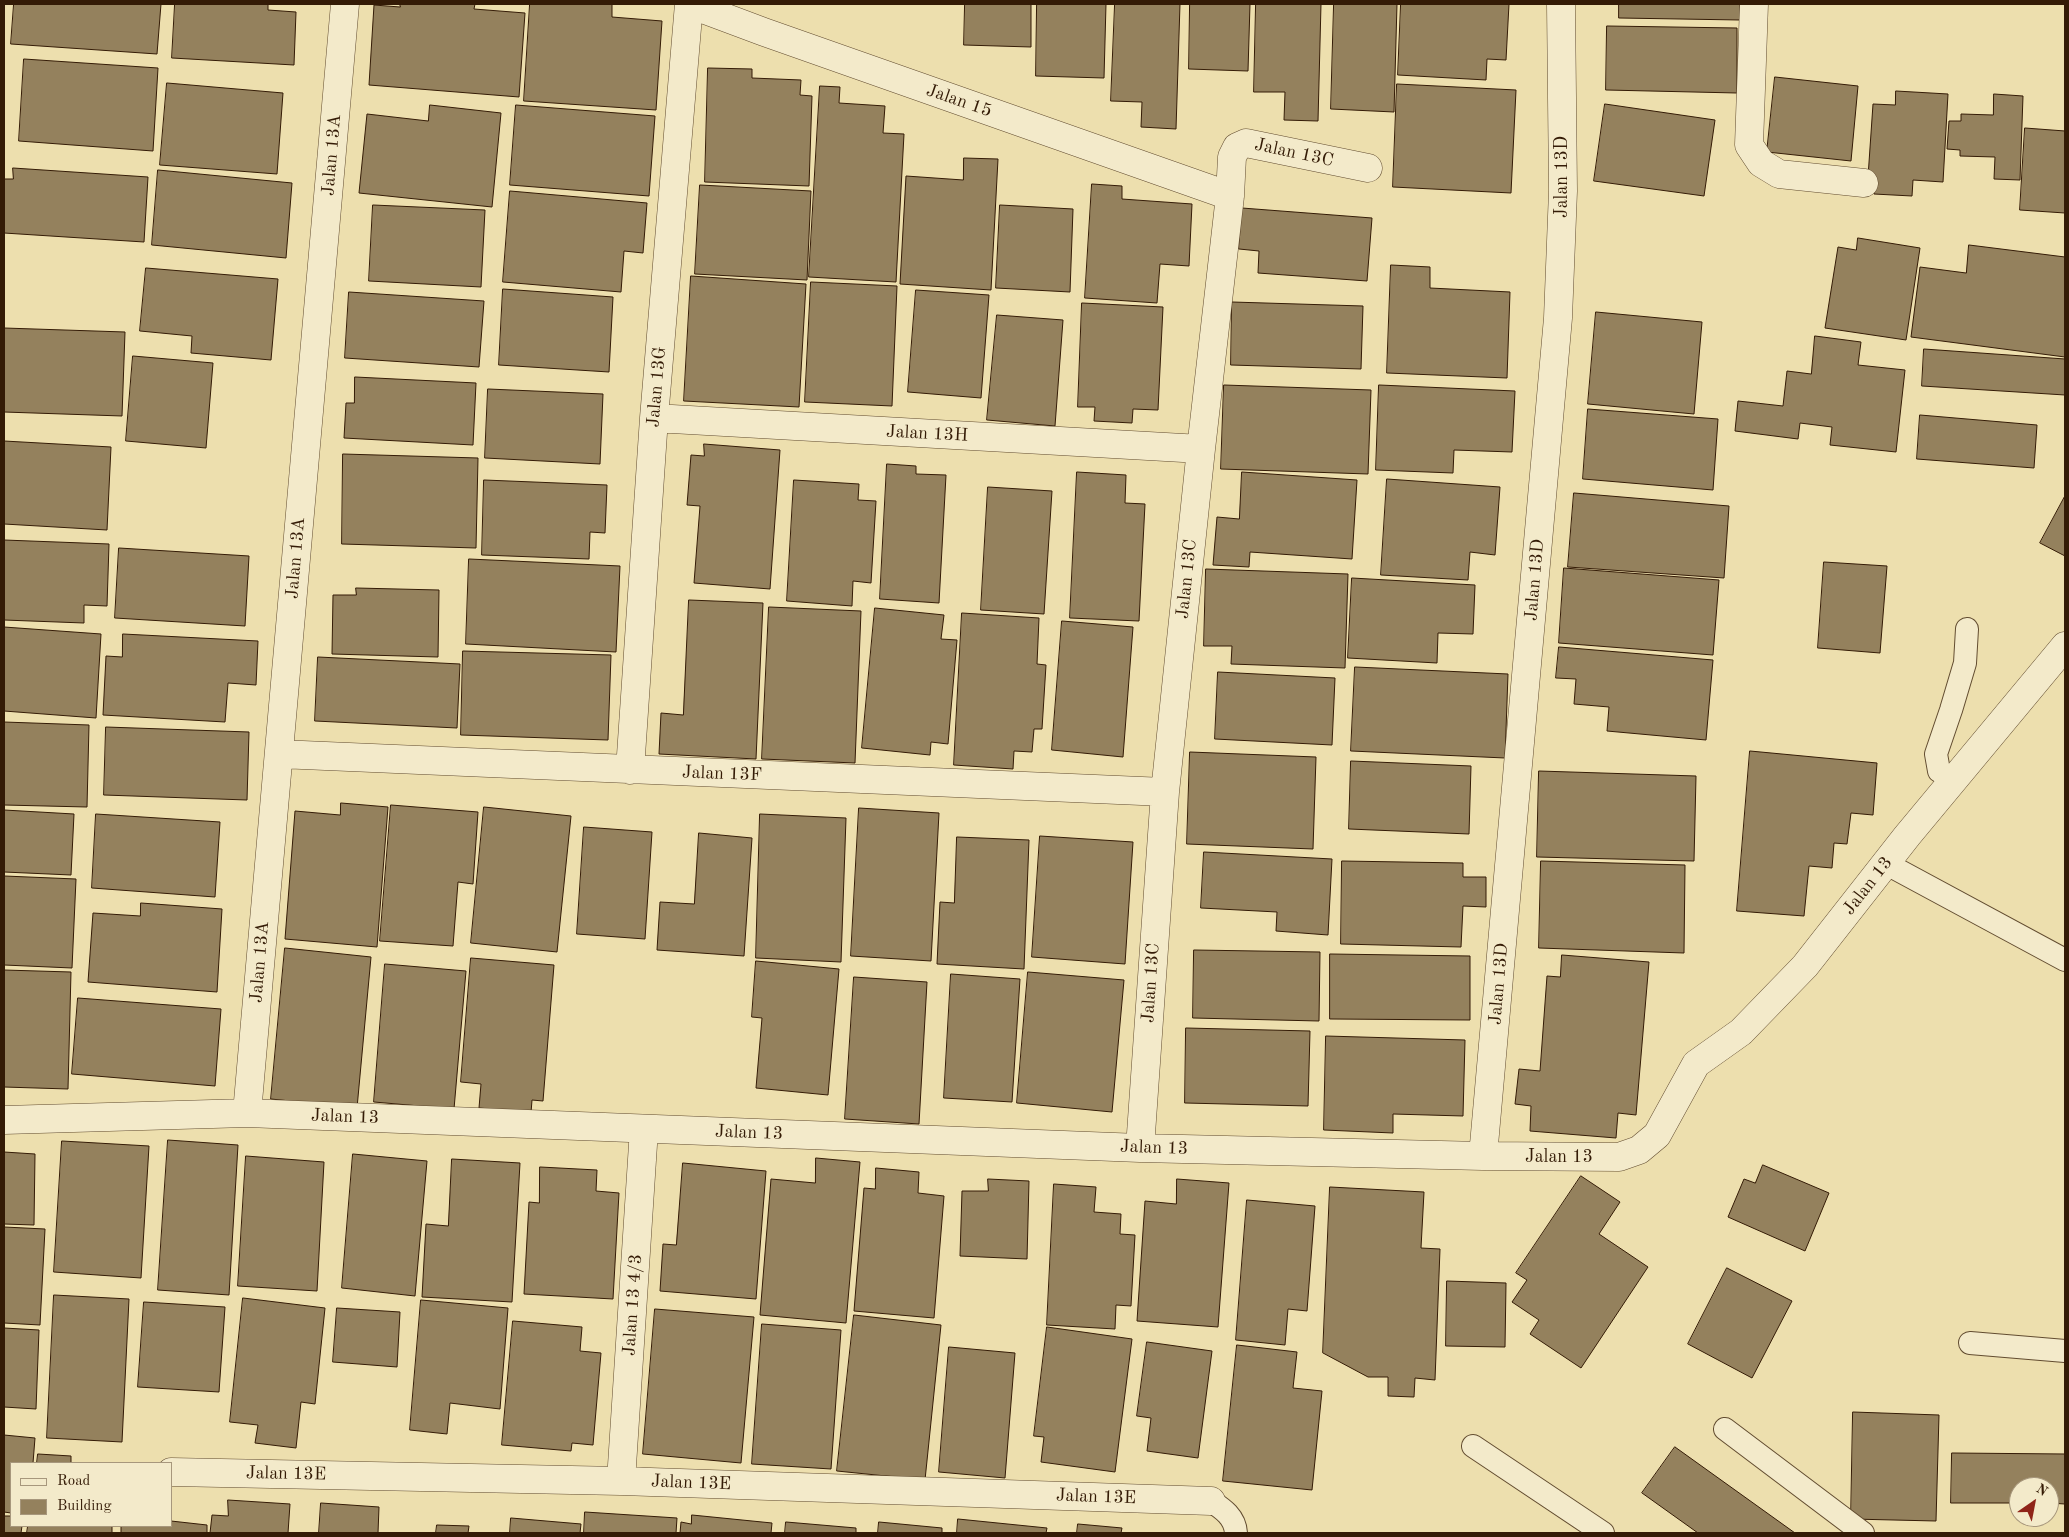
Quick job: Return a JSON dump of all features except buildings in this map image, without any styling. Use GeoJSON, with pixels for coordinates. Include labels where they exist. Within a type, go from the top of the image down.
{"type":"FeatureCollection","features":[{"type":"Feature","properties":{"kind":"street","name":"Jalan 13A"},"geometry":{"type":"LineString","coordinates":[[247,1113],[345,4]]}},
{"type":"Feature","properties":{"kind":"street","name":"Jalan 15"},"geometry":{"type":"LineString","coordinates":[[689,4],[782,39],[1230,196]]}},
{"type":"Feature","properties":{"kind":"street","name":"Jalan 13G"},"geometry":{"type":"LineString","coordinates":[[630,770],[654,418],[689,4]]}},
{"type":"Feature","properties":{"kind":"street","name":"Jalan 13D"},"geometry":{"type":"LineString","coordinates":[[1483,1156],[1558,318],[1563,191],[1561,4]]}},
{"type":"Feature","properties":{"kind":"street"},"geometry":{"type":"LineString","coordinates":[[1754,4],[1748,145],[1761,163],[1779,174],[1864,183]]}},
{"type":"Feature","properties":{"kind":"street","name":"Jalan 13C"},"geometry":{"type":"LineString","coordinates":[[1140,1148],[1165,792],[1230,196],[1232,157],[1237,147],[1246,143],[1368,168]]}},
{"type":"Feature","properties":{"kind":"street","name":"Jalan 13H"},"geometry":{"type":"LineString","coordinates":[[654,418],[1201,449]]}},
{"type":"Feature","properties":{"kind":"street","name":"Jalan 13"},"geometry":{"type":"LineString","coordinates":[[4,1120],[247,1113],[1140,1148],[1483,1156],[1619,1157],[1640,1150],[1657,1135],[1696,1064],[1741,1032],[1805,966],[1885,863],[2065,646]]}},
{"type":"Feature","properties":{"kind":"street","name":"Jalan 13F"},"geometry":{"type":"LineString","coordinates":[[279,754],[1165,792]]}},
{"type":"Feature","properties":{"kind":"street","name":"Jalan 13 4/3"},"geometry":{"type":"LineString","coordinates":[[621,1481],[644,1129]]}},
{"type":"Feature","properties":{"kind":"street","name":"Jalan 13E"},"geometry":{"type":"LineString","coordinates":[[172,1472],[621,1481],[1211,1501]]}},
{"type":"Feature","properties":{"kind":"lane"},"geometry":{"type":"LineString","coordinates":[[1953,780],[1939,771],[1936,754],[1965,663],[1967,629]]}},
{"type":"Feature","properties":{"kind":"lane"},"geometry":{"type":"LineString","coordinates":[[1885,863],[2065,960]]}},
{"type":"Feature","properties":{"kind":"lane"},"geometry":{"type":"LineString","coordinates":[[1970,1343],[2065,1350]]}},
{"type":"Feature","properties":{"kind":"lane"},"geometry":{"type":"LineString","coordinates":[[1726,1429],[1863,1533]]}},
{"type":"Feature","properties":{"kind":"lane"},"geometry":{"type":"LineString","coordinates":[[1473,1446],[1603,1533]]}},
{"type":"Feature","properties":{"kind":"lane"},"geometry":{"type":"LineString","coordinates":[[1211,1501],[1230,1515],[1236,1528],[1236,1533]]}}]}
